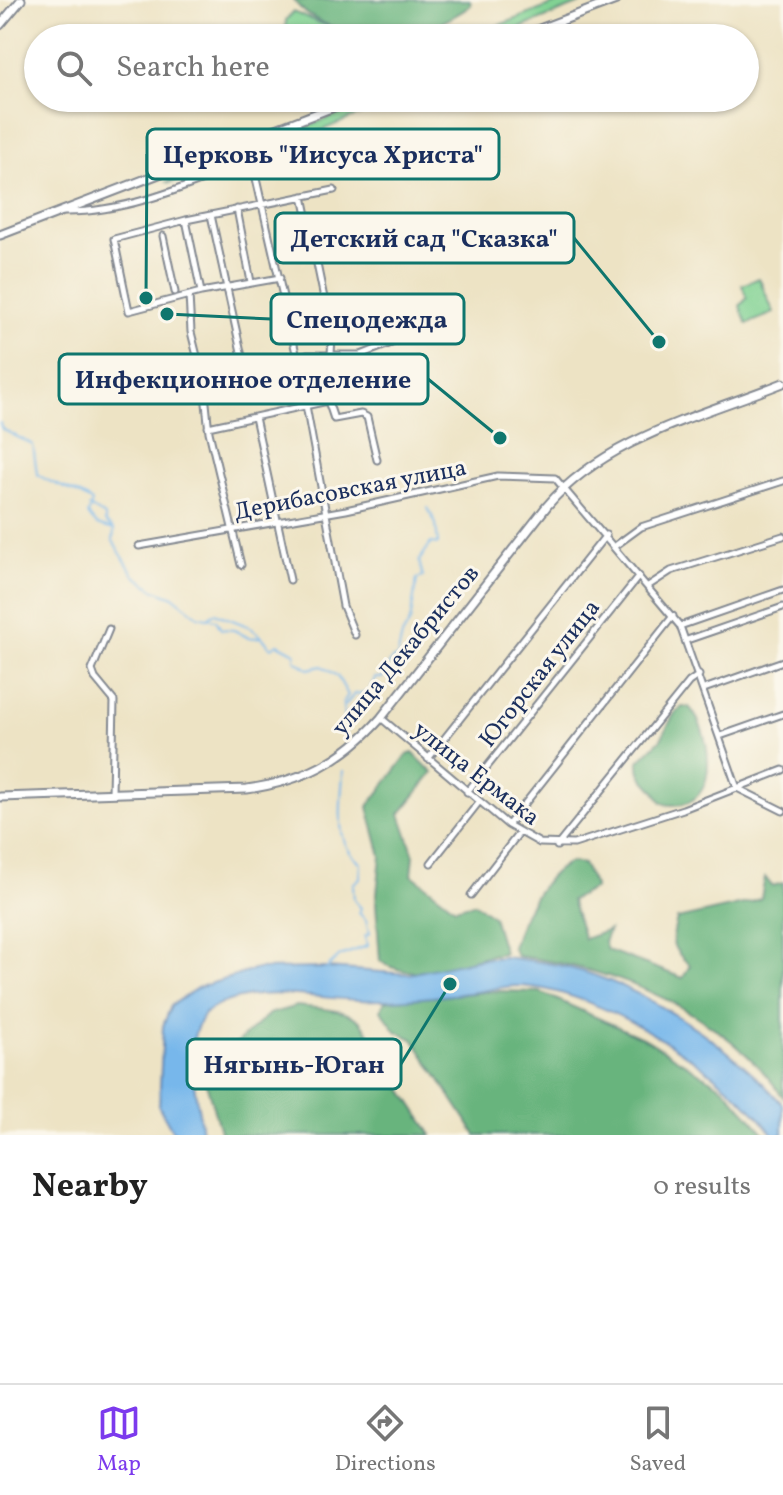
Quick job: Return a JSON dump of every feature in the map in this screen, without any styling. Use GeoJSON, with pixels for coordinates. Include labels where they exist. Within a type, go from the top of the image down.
{"type":"FeatureCollection","features":[{"type":"Feature","properties":{"kind":"main road"},"geometry":{"type":"LineString","coordinates":[[0,25],[21,0]]}},
{"type":"Feature","properties":{"kind":"main road"},"geometry":{"type":"LineString","coordinates":[[553,24],[616,0]]}},
{"type":"Feature","properties":{"kind":"main road"},"geometry":{"type":"LineString","coordinates":[[0,235],[320,112]]}},
{"type":"Feature","properties":{"kind":"main road","name":"улица Декабристов"},"geometry":{"type":"LineString","coordinates":[[0,797],[234,790],[287,782],[340,757],[381,718],[565,486],[618,450],[783,383]]}},
{"type":"Feature","properties":{"kind":"street"},"geometry":{"type":"LineString","coordinates":[[56,212],[107,208],[146,199],[252,161],[280,278],[343,606],[355,635]]}},
{"type":"Feature","properties":{"kind":"street"},"geometry":{"type":"LineString","coordinates":[[280,278],[201,292],[129,311],[113,242],[117,236],[334,190]]}},
{"type":"Feature","properties":{"kind":"street"},"geometry":{"type":"LineString","coordinates":[[101,196],[100,204],[107,208]]}},
{"type":"Feature","properties":{"kind":"street"},"geometry":{"type":"LineString","coordinates":[[303,196],[332,337],[331,354]]}},
{"type":"Feature","properties":{"kind":"street"},"geometry":{"type":"LineString","coordinates":[[237,209],[251,282]]}},
{"type":"Feature","properties":{"kind":"street"},"geometry":{"type":"LineString","coordinates":[[211,215],[250,393]]}},
{"type":"Feature","properties":{"kind":"street"},"geometry":{"type":"LineString","coordinates":[[186,220],[201,292]]}},
{"type":"Feature","properties":{"kind":"street"},"geometry":{"type":"LineString","coordinates":[[163,236],[175,292]]}},
{"type":"Feature","properties":{"kind":"street"},"geometry":{"type":"LineString","coordinates":[[189,295],[191,332],[204,384],[208,427],[241,565]]}},
{"type":"Feature","properties":{"kind":"street"},"geometry":{"type":"LineString","coordinates":[[204,384],[296,357],[361,355],[409,336]]}},
{"type":"Feature","properties":{"kind":"street"},"geometry":{"type":"LineString","coordinates":[[208,427],[328,401],[334,419],[366,415],[377,460]]}},
{"type":"Feature","properties":{"kind":"street"},"geometry":{"type":"LineString","coordinates":[[255,417],[290,580]]}},
{"type":"Feature","properties":{"kind":"street","name":"Дерибасовская улица"},"geometry":{"type":"LineString","coordinates":[[139,546],[326,514],[504,475],[551,476],[565,486]]}},
{"type":"Feature","properties":{"kind":"street"},"geometry":{"type":"LineString","coordinates":[[615,546],[641,527],[783,481]]}},
{"type":"Feature","properties":{"kind":"street"},"geometry":{"type":"LineString","coordinates":[[565,486],[680,626],[737,788],[783,811]]}},
{"type":"Feature","properties":{"kind":"street"},"geometry":{"type":"LineString","coordinates":[[428,759],[606,535]]}},
{"type":"Feature","properties":{"kind":"street"},"geometry":{"type":"LineString","coordinates":[[648,586],[671,571],[783,536]]}},
{"type":"Feature","properties":{"kind":"street","name":"Югорская улица"},"geometry":{"type":"LineString","coordinates":[[467,792],[639,576]]}},
{"type":"Feature","properties":{"kind":"street"},"geometry":{"type":"LineString","coordinates":[[680,626],[783,590]]}},
{"type":"Feature","properties":{"kind":"street"},"geometry":{"type":"LineString","coordinates":[[687,640],[783,607]]}},
{"type":"Feature","properties":{"kind":"street"},"geometry":{"type":"LineString","coordinates":[[508,825],[673,616]]}},
{"type":"Feature","properties":{"kind":"street"},"geometry":{"type":"LineString","coordinates":[[109,629],[92,670],[114,701],[112,793]]}},
{"type":"Feature","properties":{"kind":"street"},"geometry":{"type":"LineString","coordinates":[[704,689],[783,661]]}},
{"type":"Feature","properties":{"kind":"street"},"geometry":{"type":"LineString","coordinates":[[556,846],[691,679],[699,675]]}},
{"type":"Feature","properties":{"kind":"street"},"geometry":{"type":"LineString","coordinates":[[720,736],[783,714]]}},
{"type":"Feature","properties":{"kind":"street","name":"улица Ермака"},"geometry":{"type":"LineString","coordinates":[[381,718],[508,825],[534,842],[556,846],[583,842],[635,826],[783,770]]}},
{"type":"Feature","properties":{"kind":"street"},"geometry":{"type":"LineString","coordinates":[[431,863],[479,802]]}},
{"type":"Feature","properties":{"kind":"street"},"geometry":{"type":"LineString","coordinates":[[471,895],[519,833]]}},
{"type":"Feature","properties":{"kind":"green space"},"geometry":{"type":"Polygon","coordinates":[[[294,0],[470,0],[471,5],[438,24],[326,24],[294,0]]]}},
{"type":"Feature","properties":{"kind":"green space"},"geometry":{"type":"Polygon","coordinates":[[[565,0],[590,0],[530,24],[502,24],[565,0]]]}},
{"type":"Feature","properties":{"kind":"green space"},"geometry":{"type":"Polygon","coordinates":[[[293,12],[322,24],[286,24],[293,12]]]}},
{"type":"Feature","properties":{"kind":"green space"},"geometry":{"type":"Polygon","coordinates":[[[344,112],[367,112],[205,174],[167,182],[344,112]]]}},
{"type":"Feature","properties":{"kind":"green space"},"geometry":{"type":"Polygon","coordinates":[[[759,278],[774,313],[747,324],[740,306],[747,298],[742,285],[759,278]]]}},
{"type":"Feature","properties":{"kind":"green space"},"geometry":{"type":"Polygon","coordinates":[[[682,707],[689,707],[702,730],[708,761],[707,776],[694,799],[667,805],[642,776],[639,761],[661,739],[674,714],[682,707]]]}},
{"type":"Feature","properties":{"kind":"green space"},"geometry":{"type":"Polygon","coordinates":[[[413,753],[433,773],[400,814],[414,855],[412,875],[455,908],[474,903],[493,916],[504,953],[425,971],[394,968],[380,961],[376,903],[381,856],[368,807],[407,755],[413,753]]]}},
{"type":"Feature","properties":{"kind":"green space"},"geometry":{"type":"Polygon","coordinates":[[[570,862],[583,864],[595,888],[571,900],[584,939],[609,930],[604,942],[607,950],[683,978],[690,965],[674,945],[677,919],[761,898],[765,877],[772,886],[783,883],[783,1097],[758,1067],[730,1041],[699,1018],[665,999],[593,971],[517,956],[512,947],[534,899],[550,877],[570,862]]]}},
{"type":"Feature","properties":{"kind":"green space"},"geometry":{"type":"Polygon","coordinates":[[[497,991],[540,992],[647,1040],[724,1088],[766,1135],[476,1135],[413,1039],[396,1031],[381,1010],[385,1001],[497,991]]]}},
{"type":"Feature","properties":{"kind":"green space"},"geometry":{"type":"Polygon","coordinates":[[[297,1006],[343,1012],[361,1023],[432,1135],[221,1135],[205,1079],[215,1055],[238,1042],[269,1014],[297,1006]]]}},
{"type":"Feature","properties":{"kind":"water"},"geometry":{"type":"Polygon","coordinates":[[[505,957],[558,965],[595,976],[655,1003],[684,1021],[739,1061],[783,1105],[783,1135],[773,1135],[726,1085],[658,1037],[583,1000],[548,990],[516,986],[386,1000],[258,995],[221,1004],[204,1014],[193,1043],[192,1073],[202,1135],[175,1135],[159,1107],[163,1026],[171,1006],[197,988],[257,969],[327,968],[409,974],[479,959],[505,957]]]}},
{"type":"Feature","properties":{"kind":"waterway"},"geometry":{"type":"LineString","coordinates":[[0,423],[2,429],[33,445],[37,474],[92,502],[88,515],[97,525],[114,530],[113,541],[134,575],[155,590],[174,597],[198,616],[216,620],[221,629],[234,630],[249,638],[262,637],[271,648],[278,644],[295,653],[295,660],[308,669],[322,666],[337,676],[348,695],[343,703],[346,732]]}},
{"type":"Feature","properties":{"kind":"waterway"},"geometry":{"type":"LineString","coordinates":[[89,507],[105,516],[105,522],[113,529]]}},
{"type":"Feature","properties":{"kind":"waterway"},"geometry":{"type":"LineString","coordinates":[[344,706],[355,694],[369,692],[375,678],[382,678],[392,659],[397,658],[402,636],[410,622],[417,579],[423,577],[419,561],[431,543],[438,544],[436,524],[428,508]]}},
{"type":"Feature","properties":{"kind":"waterway"},"geometry":{"type":"LineString","coordinates":[[209,617],[215,613],[250,627],[261,636]]}},
{"type":"Feature","properties":{"kind":"waterway"},"geometry":{"type":"LineString","coordinates":[[327,968],[340,956],[367,946],[365,936],[369,934],[366,920],[359,913],[361,908],[354,900],[353,884],[360,878],[361,863],[352,855],[342,834],[343,771]]}},
{"type":"Feature","properties":{"kind":"place","name":"Церковь \"Иисуса Христа\""},"geometry":{"type":"Point","coordinates":[146,298]}},
{"type":"Feature","properties":{"kind":"place","name":"Спецодежда"},"geometry":{"type":"Point","coordinates":[167,314]}},
{"type":"Feature","properties":{"kind":"place","name":"Детский сад \"Сказка\""},"geometry":{"type":"Point","coordinates":[659,342]}},
{"type":"Feature","properties":{"kind":"place","name":"Инфекционное отделение"},"geometry":{"type":"Point","coordinates":[500,438]}},
{"type":"Feature","properties":{"kind":"place","name":"Нягынь-Юган"},"geometry":{"type":"Point","coordinates":[450,984]}}]}
